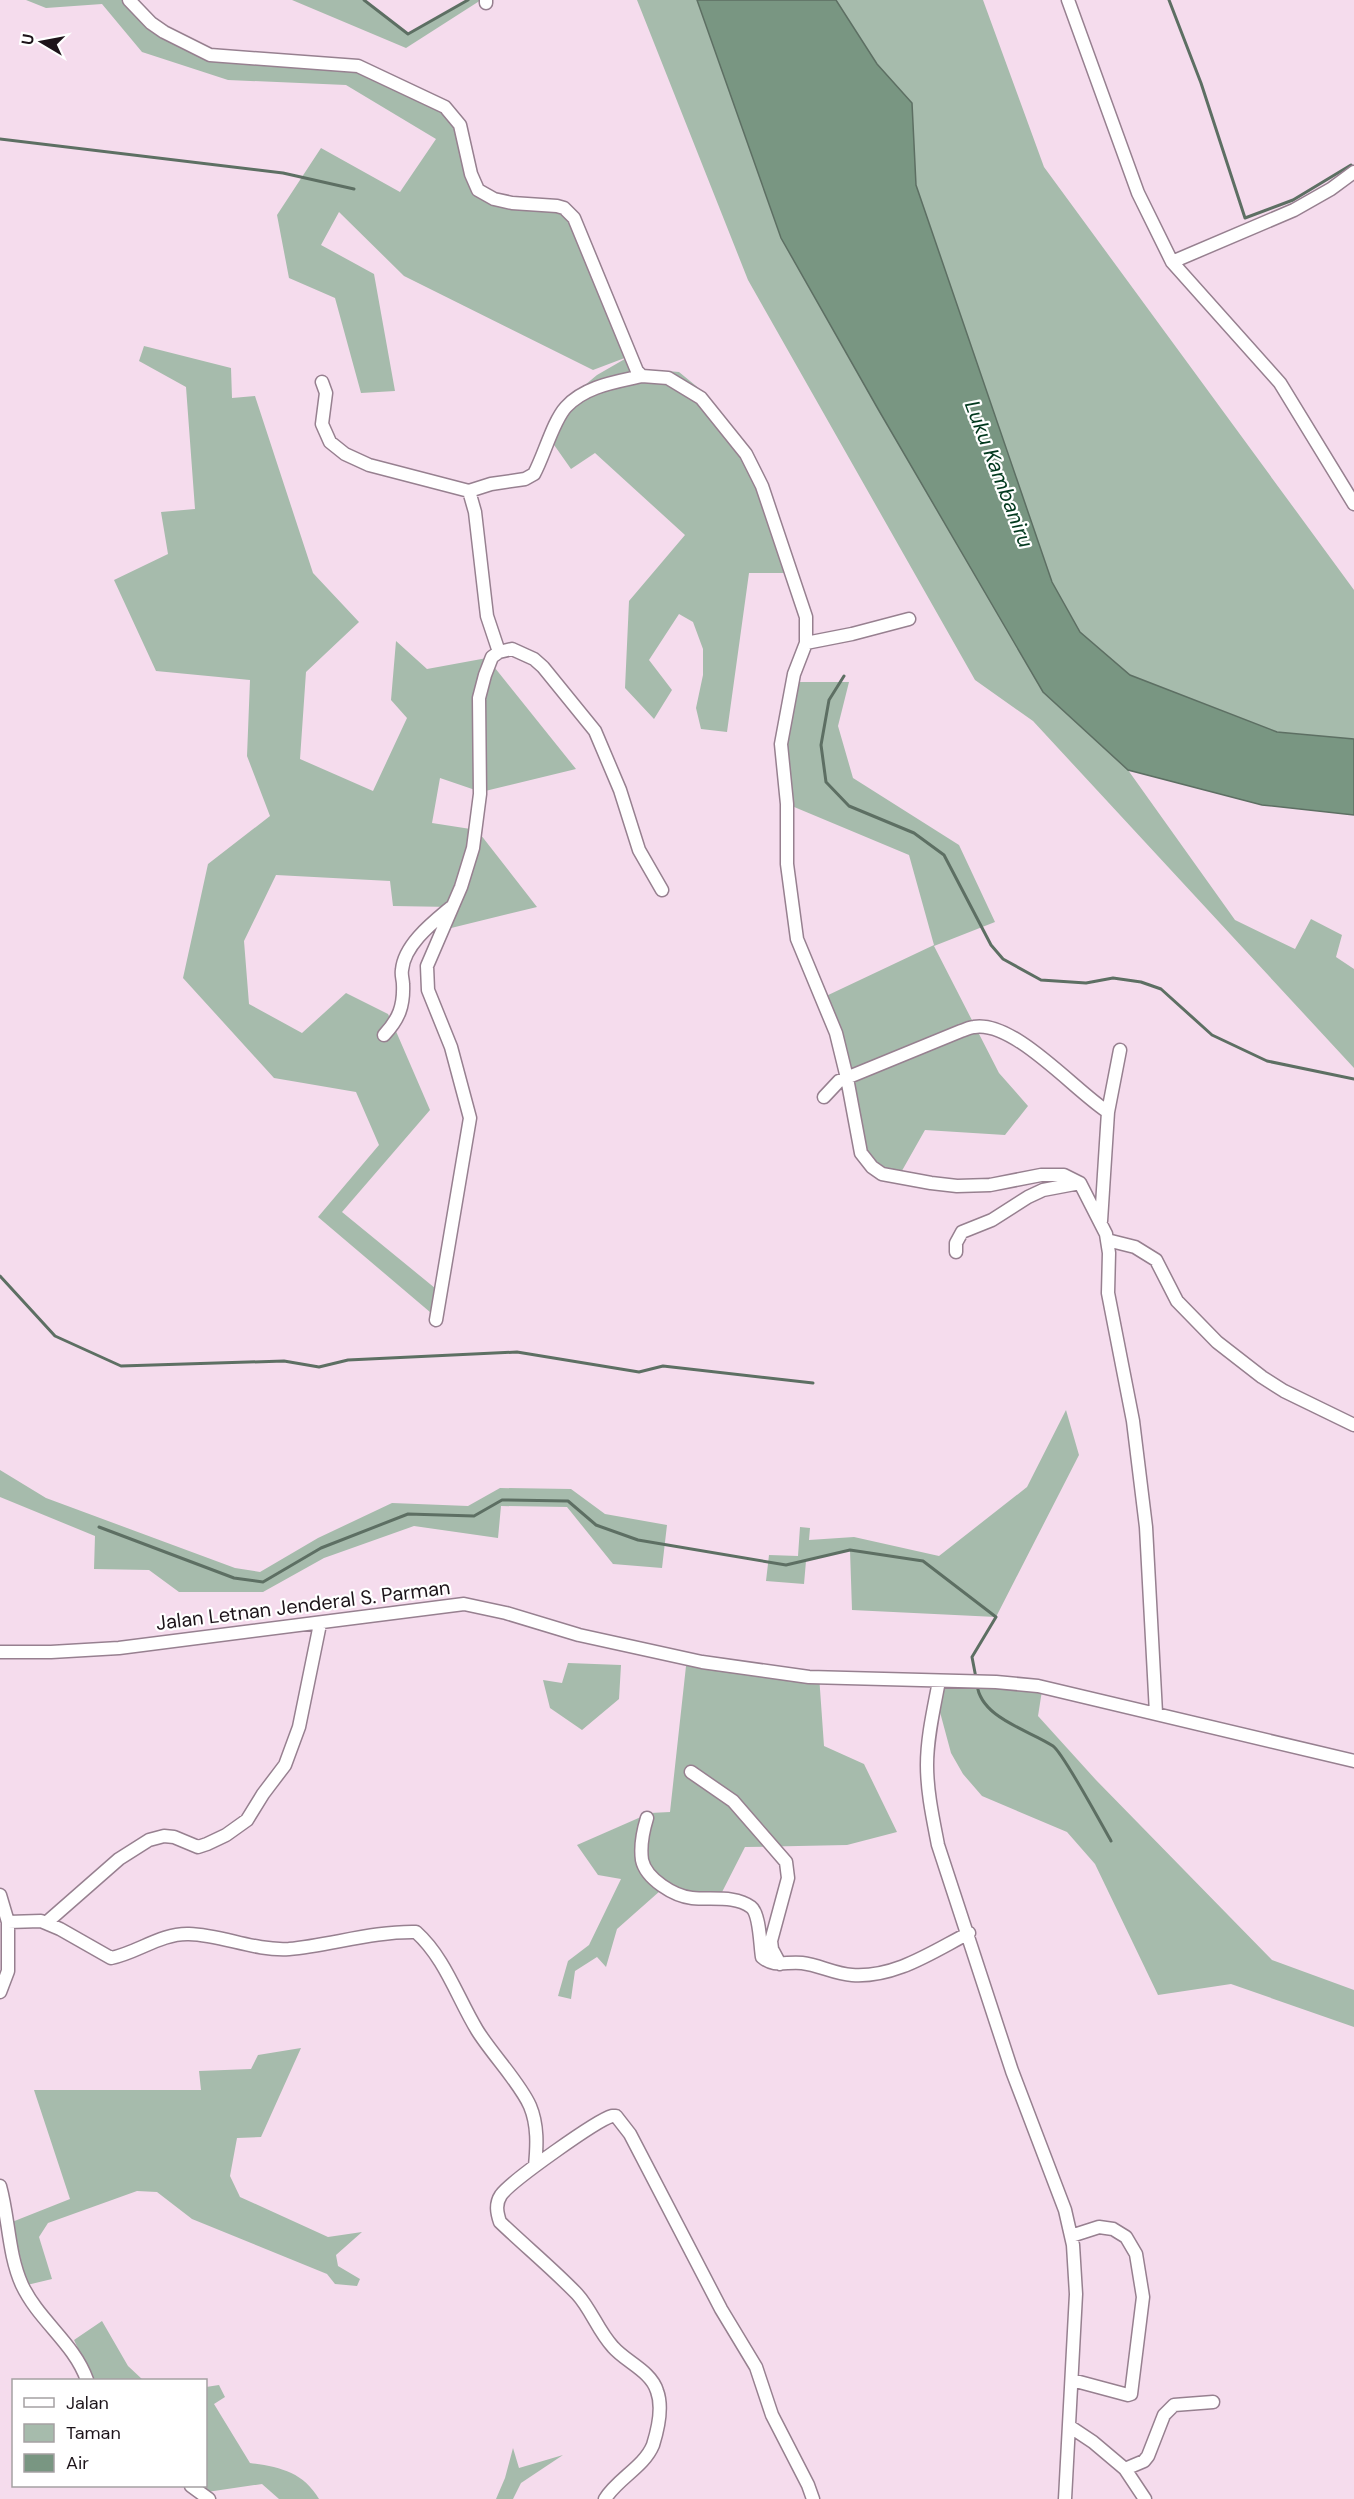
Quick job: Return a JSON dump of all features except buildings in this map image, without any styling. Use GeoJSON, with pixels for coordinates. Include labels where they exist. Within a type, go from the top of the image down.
{"type":"FeatureCollection","features":[{"type":"Feature","properties":{"kind":"street"},"geometry":{"type":"LineString","coordinates":[[129,0],[164,33],[210,55],[358,66],[445,107],[460,125],[471,174],[478,189],[494,199],[512,203],[564,208],[574,218],[633,366],[642,376]]}},
{"type":"Feature","properties":{"kind":"street"},"geometry":{"type":"LineString","coordinates":[[1068,0],[1138,193],[1172,262],[1280,383],[1354,504]]}},
{"type":"Feature","properties":{"kind":"street"},"geometry":{"type":"LineString","coordinates":[[1172,262],[1294,210],[1332,189],[1354,172]]}},
{"type":"Feature","properties":{"kind":"street"},"geometry":{"type":"LineString","coordinates":[[322,382],[326,393],[322,424],[330,442],[345,454],[369,465],[469,491],[491,484],[525,479],[534,474],[564,408],[580,396],[600,386],[642,376],[668,378],[701,398],[746,454],[762,486],[806,616],[806,643],[794,674],[781,744],[787,804],[787,864],[797,939],[836,1033],[861,1153],[872,1167],[882,1174],[931,1183],[957,1186],[990,1185],[1051,1174],[1064,1175],[1080,1183],[1101,1224],[1109,1253],[1108,1293],[1133,1421],[1146,1527],[1156,1713]]}},
{"type":"Feature","properties":{"kind":"street"},"geometry":{"type":"LineString","coordinates":[[469,491],[475,512],[487,616],[499,652]]}},
{"type":"Feature","properties":{"kind":"street"},"geometry":{"type":"LineString","coordinates":[[806,643],[909,619]]}},
{"type":"Feature","properties":{"kind":"street"},"geometry":{"type":"LineString","coordinates":[[436,1320],[470,1118],[454,1055],[426,980],[427,966],[468,870],[480,794],[479,698],[488,666],[492,657],[499,652],[512,649],[534,659],[543,666],[594,731],[620,790],[639,850],[662,890]]}},
{"type":"Feature","properties":{"kind":"street"},"geometry":{"type":"LineString","coordinates":[[384,1035],[402,1010],[402,970],[406,956],[430,925],[453,905]]}},
{"type":"Feature","properties":{"kind":"street"},"geometry":{"type":"LineString","coordinates":[[824,1097],[839,1081],[974,1026],[986,1027],[1020,1041],[1089,1100],[1108,1112]]}},
{"type":"Feature","properties":{"kind":"street"},"geometry":{"type":"LineString","coordinates":[[1101,1224],[1108,1112],[1120,1050]]}},
{"type":"Feature","properties":{"kind":"street"},"geometry":{"type":"LineString","coordinates":[[956,1252],[956,1243],[962,1232],[992,1220],[1043,1190],[1080,1183]]}},
{"type":"Feature","properties":{"kind":"street"},"geometry":{"type":"LineString","coordinates":[[1107,1240],[1135,1247],[1156,1260],[1177,1301],[1217,1342],[1262,1377],[1284,1391],[1354,1425]]}},
{"type":"Feature","properties":{"kind":"street","name":"Jalan Letnan Jenderal S. Parman"},"geometry":{"type":"LineString","coordinates":[[0,1652],[119,1648],[464,1604],[506,1613],[579,1635],[702,1662],[809,1677],[996,1682],[1038,1686],[1354,1761]]}},
{"type":"Feature","properties":{"kind":"street"},"geometry":{"type":"LineString","coordinates":[[46,1923],[119,1859],[149,1840],[164,1836],[174,1837],[198,1847],[226,1835],[247,1820],[285,1765],[299,1727],[320,1624]]}},
{"type":"Feature","properties":{"kind":"street"},"geometry":{"type":"LineString","coordinates":[[939,1681],[929,1738],[928,1787],[938,1845],[969,1933],[984,1988],[1012,2071],[1065,2210],[1071,2236],[1076,2294],[1065,2499]]}},
{"type":"Feature","properties":{"kind":"street"},"geometry":{"type":"LineString","coordinates":[[691,1772],[733,1801],[786,1862],[788,1878],[771,1941],[772,1949],[780,1964]]}},
{"type":"Feature","properties":{"kind":"street"},"geometry":{"type":"LineString","coordinates":[[647,1818],[642,1843],[642,1859],[648,1871],[677,1894],[691,1898],[726,1899],[751,1907],[756,1914],[762,1957],[767,1961],[780,1964],[801,1963],[853,1975],[894,1971],[969,1933]]}},
{"type":"Feature","properties":{"kind":"street"},"geometry":{"type":"LineString","coordinates":[[0,1895],[8,1922],[8,1971],[0,1992]]}},
{"type":"Feature","properties":{"kind":"street"},"geometry":{"type":"LineString","coordinates":[[8,1922],[23,1920],[46,1923],[111,1958],[125,1955],[156,1941],[188,1934],[285,1949],[416,1932],[432,1949],[476,2028],[529,2104],[536,2133],[535,2166]]}},
{"type":"Feature","properties":{"kind":"street"},"geometry":{"type":"LineString","coordinates":[[605,2499],[652,2448],[660,2404],[658,2392],[652,2379],[622,2357],[611,2345],[577,2294],[500,2222],[496,2212],[501,2194],[535,2166],[608,2117],[616,2116],[630,2134],[721,2309],[756,2367],[772,2415],[813,2499]]}},
{"type":"Feature","properties":{"kind":"street"},"geometry":{"type":"LineString","coordinates":[[0,2186],[11,2249],[22,2285],[43,2318],[70,2348],[86,2379]]}},
{"type":"Feature","properties":{"kind":"street"},"geometry":{"type":"LineString","coordinates":[[1071,2236],[1106,2227],[1126,2237],[1136,2254],[1143,2298],[1131,2394],[1071,2380]]}},
{"type":"Feature","properties":{"kind":"street"},"geometry":{"type":"LineString","coordinates":[[1125,2469],[1144,2461],[1148,2456],[1164,2415],[1174,2405],[1213,2402]]}},
{"type":"Feature","properties":{"kind":"street"},"geometry":{"type":"LineString","coordinates":[[1069,2426],[1093,2442],[1125,2469],[1145,2499]]}},
{"type":"Feature","properties":{"kind":"street"},"geometry":{"type":"LineString","coordinates":[[192,2487],[208,2499]]}},
{"type":"Feature","properties":{"kind":"green space"},"geometry":{"type":"Polygon","coordinates":[[[26,0],[132,0],[161,28],[226,56],[342,60],[453,110],[475,177],[483,189],[497,196],[554,200],[567,204],[638,369],[658,375],[667,371],[679,372],[701,390],[751,457],[792,573],[749,573],[727,732],[701,729],[696,708],[703,675],[703,649],[693,622],[679,614],[649,660],[672,690],[654,719],[625,688],[629,601],[685,535],[595,453],[571,469],[552,442],[573,395],[597,375],[630,356],[593,370],[404,276],[339,212],[321,245],[374,274],[395,391],[361,393],[335,298],[289,278],[277,215],[321,148],[400,192],[436,139],[346,85],[228,80],[142,52],[102,4],[46,8],[26,0]]]}},
{"type":"Feature","properties":{"kind":"green space"},"geometry":{"type":"Polygon","coordinates":[[[292,0],[364,0],[409,34],[468,0],[481,0],[406,48],[292,0]]]}},
{"type":"Feature","properties":{"kind":"green space"},"geometry":{"type":"Polygon","coordinates":[[[637,0],[697,0],[781,238],[1043,692],[1128,770],[1235,920],[1295,949],[1311,919],[1342,935],[1336,957],[1354,969],[1354,1068],[1033,721],[975,680],[748,280],[637,0]]]}},
{"type":"Feature","properties":{"kind":"green space"},"geometry":{"type":"Polygon","coordinates":[[[836,0],[983,0],[1044,167],[1354,590],[1354,739],[1277,732],[1130,675],[1080,632],[1052,582],[916,185],[911,103],[877,64],[836,0]]]}},
{"type":"Feature","properties":{"kind":"green space"},"geometry":{"type":"Polygon","coordinates":[[[144,346],[231,368],[232,398],[255,396],[313,573],[359,622],[306,672],[300,759],[373,791],[407,718],[391,700],[396,641],[427,669],[487,658],[576,769],[481,792],[440,778],[432,823],[477,830],[537,907],[443,930],[452,907],[393,906],[390,881],[276,875],[244,941],[249,1004],[302,1033],[346,993],[388,1014],[430,1110],[342,1212],[441,1293],[437,1318],[318,1217],[379,1145],[356,1092],[274,1078],[183,978],[208,864],[270,816],[247,756],[250,680],[156,671],[114,580],[168,554],[161,512],[195,509],[186,387],[139,361],[144,346]]]}},
{"type":"Feature","properties":{"kind":"green space"},"geometry":{"type":"Polygon","coordinates":[[[796,682],[849,682],[838,726],[853,778],[959,845],[995,922],[934,946],[999,1073],[1028,1106],[1005,1135],[925,1130],[899,1176],[885,1173],[863,1150],[824,997],[934,945],[909,855],[787,804],[785,744],[796,682]]]}},
{"type":"Feature","properties":{"kind":"green space"},"geometry":{"type":"Polygon","coordinates":[[[1066,1410],[1079,1455],[996,1617],[852,1610],[850,1550],[806,1561],[804,1584],[766,1581],[769,1555],[798,1556],[800,1527],[810,1528],[809,1540],[854,1537],[939,1556],[1027,1487],[1066,1410]]]}},
{"type":"Feature","properties":{"kind":"green space"},"geometry":{"type":"Polygon","coordinates":[[[0,1470],[46,1498],[235,1568],[260,1572],[318,1538],[392,1503],[468,1506],[500,1488],[571,1489],[605,1514],[667,1525],[662,1568],[613,1564],[567,1507],[501,1506],[498,1538],[414,1526],[324,1558],[263,1592],[179,1592],[149,1570],[94,1569],[95,1536],[0,1497],[0,1470]]]}},
{"type":"Feature","properties":{"kind":"green space"},"geometry":{"type":"Polygon","coordinates":[[[687,1657],[819,1675],[824,1746],[864,1764],[897,1832],[847,1845],[745,1847],[720,1896],[688,1894],[669,1883],[617,1929],[606,1967],[597,1957],[575,1971],[571,1999],[558,1996],[568,1961],[589,1945],[621,1879],[598,1875],[577,1845],[650,1813],[670,1812],[687,1657]]]}},
{"type":"Feature","properties":{"kind":"green space"},"geometry":{"type":"Polygon","coordinates":[[[568,1663],[621,1665],[619,1699],[582,1730],[550,1708],[543,1680],[562,1683],[568,1663]]]}},
{"type":"Feature","properties":{"kind":"green space"},"geometry":{"type":"Polygon","coordinates":[[[941,1679],[1043,1684],[1038,1716],[1096,1780],[1272,1960],[1354,1990],[1354,2027],[1231,1984],[1158,1995],[1095,1864],[1067,1832],[982,1796],[963,1774],[951,1753],[937,1701],[941,1679]]]}},
{"type":"Feature","properties":{"kind":"green space"},"geometry":{"type":"Polygon","coordinates":[[[301,2048],[261,2137],[237,2138],[230,2176],[240,2197],[328,2237],[362,2232],[336,2255],[338,2266],[360,2279],[357,2286],[335,2284],[327,2274],[192,2219],[157,2192],[137,2191],[48,2223],[39,2237],[52,2279],[27,2285],[12,2222],[70,2199],[34,2090],[201,2090],[199,2071],[251,2069],[258,2055],[301,2048]]]}},
{"type":"Feature","properties":{"kind":"green space"},"geometry":{"type":"Polygon","coordinates":[[[102,2321],[128,2366],[142,2379],[93,2379],[74,2340],[102,2321]]]}},
{"type":"Feature","properties":{"kind":"green space"},"geometry":{"type":"Polygon","coordinates":[[[219,2385],[225,2397],[214,2404],[250,2463],[290,2472],[306,2483],[319,2499],[279,2499],[262,2484],[207,2492],[200,2487],[207,2487],[207,2387],[219,2385]]]}},
{"type":"Feature","properties":{"kind":"green space"},"geometry":{"type":"Polygon","coordinates":[[[513,2448],[519,2468],[563,2455],[521,2483],[513,2499],[496,2499],[505,2478],[513,2448]]]}},
{"type":"Feature","properties":{"kind":"water","name":"Luku Kambaniru"},"geometry":{"type":"Polygon","coordinates":[[[697,0],[836,0],[877,64],[912,103],[916,185],[1052,582],[1080,632],[1130,675],[1277,732],[1354,739],[1354,815],[1262,805],[1128,770],[1043,692],[781,238],[697,0]]]}},
{"type":"Feature","properties":{"kind":"waterway"},"geometry":{"type":"LineString","coordinates":[[364,0],[408,34],[468,0]]}},
{"type":"Feature","properties":{"kind":"waterway"},"geometry":{"type":"LineString","coordinates":[[1169,0],[1201,83],[1245,218],[1293,200],[1351,165],[1353,169]]}},
{"type":"Feature","properties":{"kind":"waterway"},"geometry":{"type":"LineString","coordinates":[[0,139],[283,173],[354,189]]}},
{"type":"Feature","properties":{"kind":"waterway"},"geometry":{"type":"LineString","coordinates":[[844,676],[829,700],[821,745],[826,782],[849,806],[914,833],[944,855],[991,945],[1003,959],[1041,980],[1086,983],[1113,978],[1141,982],[1161,989],[1212,1035],[1267,1061],[1354,1079]]}},
{"type":"Feature","properties":{"kind":"waterway"},"geometry":{"type":"LineString","coordinates":[[0,1276],[55,1336],[121,1366],[284,1361],[319,1367],[348,1360],[517,1352],[639,1372],[663,1366],[813,1383]]}},
{"type":"Feature","properties":{"kind":"waterway"},"geometry":{"type":"LineString","coordinates":[[99,1527],[234,1578],[263,1582],[321,1548],[408,1514],[474,1516],[502,1500],[568,1501],[596,1525],[638,1540],[786,1565],[850,1550],[923,1561],[996,1617],[972,1657],[976,1678]]}},
{"type":"Feature","properties":{"kind":"waterway"},"geometry":{"type":"LineString","coordinates":[[977,1684],[980,1696],[996,1714],[1058,1751],[1111,1841]]}}]}
